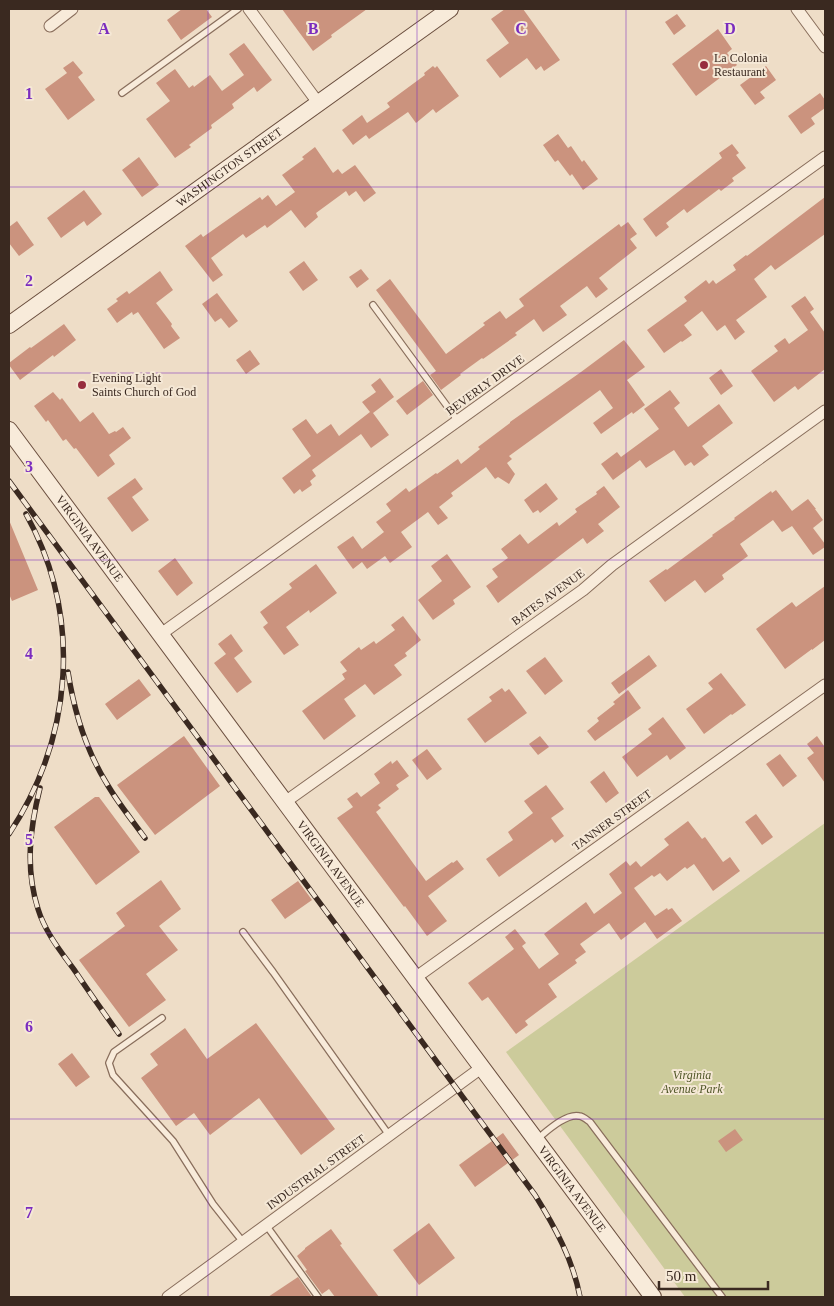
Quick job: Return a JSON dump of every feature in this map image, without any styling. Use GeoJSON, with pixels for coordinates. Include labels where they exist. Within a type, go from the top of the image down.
{"type":"FeatureCollection","features":[{"type":"Feature","properties":{"kind":"street"},"geometry":{"type":"LineString","coordinates":[[50,26],[72,9]]}},
{"type":"Feature","properties":{"kind":"street"},"geometry":{"type":"LineString","coordinates":[[249,9],[319,104]]}},
{"type":"Feature","properties":{"kind":"street","name":"WASHINGTON STREET"},"geometry":{"type":"LineString","coordinates":[[9,325],[450,9]]}},
{"type":"Feature","properties":{"kind":"street"},"geometry":{"type":"LineString","coordinates":[[797,9],[825,47]]}},
{"type":"Feature","properties":{"kind":"street","name":"BEVERLY DRIVE"},"geometry":{"type":"LineString","coordinates":[[161,634],[825,157]]}},
{"type":"Feature","properties":{"kind":"street","name":"BATES AVENUE"},"geometry":{"type":"LineString","coordinates":[[285,802],[583,590],[612,565],[825,411]]}},
{"type":"Feature","properties":{"kind":"street","name":"VIRGINIA AVENUE"},"geometry":{"type":"LineString","coordinates":[[9,430],[481,1068],[653,1297]]}},
{"type":"Feature","properties":{"kind":"street","name":"TANNER STREET"},"geometry":{"type":"LineString","coordinates":[[415,978],[825,685]]}},
{"type":"Feature","properties":{"kind":"street","name":"INDUSTRIAL STREET"},"geometry":{"type":"LineString","coordinates":[[168,1297],[481,1068]]}},
{"type":"Feature","properties":{"kind":"lane"},"geometry":{"type":"LineString","coordinates":[[122,93],[238,9]]}},
{"type":"Feature","properties":{"kind":"lane"},"geometry":{"type":"LineString","coordinates":[[373,305],[458,421]]}},
{"type":"Feature","properties":{"kind":"lane"},"geometry":{"type":"LineString","coordinates":[[242,932],[389,1135]]}},
{"type":"Feature","properties":{"kind":"lane"},"geometry":{"type":"LineString","coordinates":[[162,1018],[114,1052],[109,1064],[113,1075],[173,1141],[213,1204],[243,1242]]}},
{"type":"Feature","properties":{"kind":"lane"},"geometry":{"type":"LineString","coordinates":[[535,1140],[569,1117],[579,1116],[590,1122],[722,1297]]}},
{"type":"Feature","properties":{"kind":"lane"},"geometry":{"type":"LineString","coordinates":[[266,1225],[318,1297]]}},
{"type":"Feature","properties":{"kind":"green space","name":"Virginia Avenue Park"},"geometry":{"type":"Polygon","coordinates":[[[825,823],[825,1297],[685,1297],[506,1052],[825,823]]]}},
{"type":"Feature","properties":{"kind":"building"},"geometry":{"type":"Polygon","coordinates":[[[182,9],[206,9],[212,17],[181,40],[167,20],[182,9]]]}},
{"type":"Feature","properties":{"kind":"building"},"geometry":{"type":"Polygon","coordinates":[[[282,9],[367,9],[331,35],[332,37],[313,51],[282,9]]]}},
{"type":"Feature","properties":{"kind":"building"},"geometry":{"type":"Polygon","coordinates":[[[505,9],[523,9],[560,60],[544,71],[541,66],[536,70],[527,58],[500,78],[486,60],[509,43],[491,19],[505,9]]]}},
{"type":"Feature","properties":{"kind":"building"},"geometry":{"type":"Polygon","coordinates":[[[677,14],[686,26],[674,35],[665,22],[677,14]]]}},
{"type":"Feature","properties":{"kind":"building","name":"La Colonia Restaurant"},"geometry":{"type":"Polygon","coordinates":[[[718,29],[732,49],[727,53],[737,65],[696,96],[672,64],[718,29]]]}},
{"type":"Feature","properties":{"kind":"building"},"geometry":{"type":"Polygon","coordinates":[[[244,43],[272,80],[257,92],[254,87],[232,104],[234,108],[211,125],[212,128],[189,145],[191,147],[175,158],[146,119],[170,101],[156,83],[175,69],[189,88],[193,85],[194,87],[210,75],[222,91],[244,75],[229,54],[244,43]]]}},
{"type":"Feature","properties":{"kind":"building"},"geometry":{"type":"Polygon","coordinates":[[[73,61],[83,73],[78,77],[95,100],[68,120],[45,89],[67,73],[63,68],[73,61]]]}},
{"type":"Feature","properties":{"kind":"building"},"geometry":{"type":"Polygon","coordinates":[[[433,66],[435,68],[437,66],[459,96],[436,113],[433,109],[416,123],[408,112],[369,139],[366,135],[353,145],[342,130],[362,115],[367,123],[390,107],[387,103],[425,75],[424,73],[433,66]]]}},
{"type":"Feature","properties":{"kind":"building"},"geometry":{"type":"Polygon","coordinates":[[[766,66],[776,80],[760,92],[765,98],[755,105],[740,85],[766,66]]]}},
{"type":"Feature","properties":{"kind":"building"},"geometry":{"type":"Polygon","coordinates":[[[820,93],[825,100],[825,108],[811,118],[815,124],[801,134],[788,116],[820,93]]]}},
{"type":"Feature","properties":{"kind":"building"},"geometry":{"type":"Polygon","coordinates":[[[558,134],[568,148],[571,146],[582,162],[584,160],[598,179],[583,190],[572,174],[570,176],[558,160],[555,162],[543,145],[558,134]]]}},
{"type":"Feature","properties":{"kind":"building"},"geometry":{"type":"Polygon","coordinates":[[[732,144],[739,153],[736,155],[746,168],[732,178],[734,181],[721,191],[719,189],[687,213],[684,209],[666,223],[669,227],[656,237],[643,219],[722,158],[719,153],[732,144]]]}},
{"type":"Feature","properties":{"kind":"building"},"geometry":{"type":"Polygon","coordinates":[[[315,147],[333,173],[338,169],[342,174],[355,165],[376,193],[364,202],[356,191],[349,196],[346,191],[316,213],[318,217],[305,228],[291,210],[267,228],[265,225],[246,238],[243,234],[211,258],[223,275],[213,282],[185,246],[201,234],[203,237],[260,197],[262,200],[268,195],[276,206],[295,192],[282,175],[304,159],[302,157],[315,147]]]}},
{"type":"Feature","properties":{"kind":"building"},"geometry":{"type":"Polygon","coordinates":[[[139,157],[159,185],[142,197],[122,170],[139,157]]]}},
{"type":"Feature","properties":{"kind":"building"},"geometry":{"type":"Polygon","coordinates":[[[84,190],[102,214],[87,226],[84,221],[61,238],[47,218],[84,190]]]}},
{"type":"Feature","properties":{"kind":"building"},"geometry":{"type":"Polygon","coordinates":[[[825,197],[825,234],[775,270],[771,265],[754,279],[767,297],[736,320],[745,332],[735,340],[725,325],[717,331],[702,311],[684,325],[692,335],[664,353],[647,330],[687,301],[684,297],[706,280],[709,284],[713,280],[716,284],[736,270],[733,265],[825,197]]]}},
{"type":"Feature","properties":{"kind":"building"},"geometry":{"type":"Polygon","coordinates":[[[17,221],[34,245],[19,256],[9,243],[9,227],[17,221]]]}},
{"type":"Feature","properties":{"kind":"building"},"geometry":{"type":"Polygon","coordinates":[[[628,222],[637,234],[630,239],[637,248],[599,278],[608,289],[596,298],[587,286],[560,306],[567,315],[543,332],[534,319],[515,333],[517,335],[482,358],[441,390],[430,375],[436,371],[376,290],[390,279],[446,354],[485,325],[483,323],[500,311],[506,319],[524,306],[519,299],[619,224],[621,227],[628,222]]]}},
{"type":"Feature","properties":{"kind":"building"},"geometry":{"type":"Polygon","coordinates":[[[304,261],[318,280],[303,291],[289,272],[304,261]]]}},
{"type":"Feature","properties":{"kind":"building"},"geometry":{"type":"Polygon","coordinates":[[[361,269],[369,279],[357,288],[349,277],[361,269]]]}},
{"type":"Feature","properties":{"kind":"building"},"geometry":{"type":"Polygon","coordinates":[[[160,271],[173,290],[156,303],[180,338],[164,349],[138,312],[133,315],[132,312],[117,323],[107,309],[127,291],[129,294],[160,271]]]}},
{"type":"Feature","properties":{"kind":"building"},"geometry":{"type":"Polygon","coordinates":[[[217,293],[238,321],[229,328],[221,318],[215,322],[202,304],[217,293]]]}},
{"type":"Feature","properties":{"kind":"building"},"geometry":{"type":"Polygon","coordinates":[[[805,296],[814,309],[810,312],[825,333],[825,369],[798,390],[795,386],[774,402],[751,371],[778,351],[774,346],[785,338],[789,344],[808,330],[791,306],[805,296]]]}},
{"type":"Feature","properties":{"kind":"building"},"geometry":{"type":"Polygon","coordinates":[[[64,324],[76,340],[20,380],[9,363],[64,324]]]}},
{"type":"Feature","properties":{"kind":"building"},"geometry":{"type":"Polygon","coordinates":[[[624,340],[645,367],[627,380],[645,405],[601,434],[593,423],[613,408],[600,390],[509,456],[512,459],[507,463],[515,474],[509,484],[498,477],[495,479],[486,467],[451,493],[453,496],[439,507],[448,518],[438,525],[428,512],[401,532],[412,547],[390,563],[385,556],[367,569],[362,562],[353,569],[337,547],[353,536],[362,549],[384,532],[376,522],[391,511],[386,504],[406,488],[409,492],[458,459],[461,464],[480,449],[478,447],[510,422],[624,340]]]}},
{"type":"Feature","properties":{"kind":"building"},"geometry":{"type":"Polygon","coordinates":[[[250,350],[260,364],[246,374],[236,360],[250,350]]]}},
{"type":"Feature","properties":{"kind":"building"},"geometry":{"type":"Polygon","coordinates":[[[721,369],[733,386],[721,395],[709,378],[721,369]]]}},
{"type":"Feature","properties":{"kind":"building"},"geometry":{"type":"Polygon","coordinates":[[[380,378],[394,397],[373,413],[389,435],[371,448],[361,434],[312,470],[316,476],[310,481],[312,485],[302,492],[300,489],[294,494],[282,478],[311,456],[292,429],[306,419],[317,434],[331,424],[339,436],[370,412],[362,402],[376,392],[371,385],[380,378]]]}},
{"type":"Feature","properties":{"kind":"building"},"geometry":{"type":"Polygon","coordinates":[[[423,381],[433,395],[407,415],[396,401],[423,381]]]}},
{"type":"Feature","properties":{"kind":"building"},"geometry":{"type":"Polygon","coordinates":[[[670,390],[680,403],[674,408],[688,427],[719,404],[733,423],[702,446],[709,455],[694,466],[691,462],[685,466],[674,450],[646,468],[640,460],[613,480],[601,464],[617,452],[621,457],[659,429],[644,409],[670,390]]]}},
{"type":"Feature","properties":{"kind":"building"},"geometry":{"type":"Polygon","coordinates":[[[53,392],[60,400],[62,398],[80,422],[93,412],[109,434],[123,427],[131,438],[109,455],[115,464],[98,477],[76,448],[74,449],[66,439],[63,441],[48,420],[46,422],[34,406],[53,392]]]}},
{"type":"Feature","properties":{"kind":"building"},"geometry":{"type":"Polygon","coordinates":[[[135,478],[143,489],[132,497],[149,520],[132,532],[107,498],[135,478]]]}},
{"type":"Feature","properties":{"kind":"building"},"geometry":{"type":"Polygon","coordinates":[[[546,483],[558,499],[540,513],[538,510],[533,513],[524,500],[546,483]]]}},
{"type":"Feature","properties":{"kind":"building"},"geometry":{"type":"Polygon","coordinates":[[[604,486],[620,507],[598,524],[604,531],[587,544],[583,538],[498,603],[486,586],[498,577],[492,569],[508,558],[501,549],[520,534],[528,544],[557,522],[559,526],[577,512],[575,509],[597,494],[596,492],[604,486]]]}},
{"type":"Feature","properties":{"kind":"building"},"geometry":{"type":"Polygon","coordinates":[[[776,490],[792,511],[808,499],[823,520],[813,528],[825,544],[825,547],[813,555],[792,526],[782,532],[773,520],[740,544],[748,556],[722,575],[724,579],[705,593],[695,580],[665,602],[649,581],[667,570],[771,491],[772,493],[776,490]]]}},
{"type":"Feature","properties":{"kind":"building"},"geometry":{"type":"Polygon","coordinates":[[[9,520],[38,590],[12,601],[9,594],[9,520]]]}},
{"type":"Feature","properties":{"kind":"building"},"geometry":{"type":"Polygon","coordinates":[[[447,554],[471,587],[453,600],[455,604],[433,620],[418,600],[442,581],[431,566],[447,554]]]}},
{"type":"Feature","properties":{"kind":"building"},"geometry":{"type":"Polygon","coordinates":[[[175,558],[193,583],[177,596],[158,571],[175,558]]]}},
{"type":"Feature","properties":{"kind":"building"},"geometry":{"type":"Polygon","coordinates":[[[316,564],[337,593],[310,613],[309,610],[286,627],[299,645],[284,655],[263,627],[268,623],[260,612],[292,588],[289,584],[316,564]]]}},
{"type":"Feature","properties":{"kind":"building"},"geometry":{"type":"Polygon","coordinates":[[[825,586],[825,640],[785,669],[756,629],[792,602],[796,607],[825,586]]]}},
{"type":"Feature","properties":{"kind":"building"},"geometry":{"type":"Polygon","coordinates":[[[403,616],[421,640],[405,653],[407,656],[394,665],[402,675],[374,695],[365,684],[344,699],[356,716],[324,740],[302,711],[345,679],[342,674],[347,671],[340,662],[359,647],[361,650],[374,641],[376,644],[395,630],[391,625],[403,616]]]}},
{"type":"Feature","properties":{"kind":"building"},"geometry":{"type":"Polygon","coordinates":[[[231,634],[243,651],[234,658],[252,682],[237,693],[214,663],[226,654],[218,644],[231,634]]]}},
{"type":"Feature","properties":{"kind":"building"},"geometry":{"type":"Polygon","coordinates":[[[649,655],[657,666],[619,694],[611,683],[649,655]]]}},
{"type":"Feature","properties":{"kind":"building"},"geometry":{"type":"Polygon","coordinates":[[[545,657],[563,681],[545,695],[526,671],[545,657]]]}},
{"type":"Feature","properties":{"kind":"building"},"geometry":{"type":"Polygon","coordinates":[[[721,673],[746,705],[704,734],[686,709],[713,689],[708,683],[721,673]]]}},
{"type":"Feature","properties":{"kind":"building"},"geometry":{"type":"Polygon","coordinates":[[[139,679],[151,695],[117,720],[105,704],[139,679]]]}},
{"type":"Feature","properties":{"kind":"building"},"geometry":{"type":"Polygon","coordinates":[[[502,688],[505,692],[509,689],[527,713],[485,743],[467,719],[492,701],[489,697],[502,688]]]}},
{"type":"Feature","properties":{"kind":"building"},"geometry":{"type":"Polygon","coordinates":[[[628,690],[641,708],[595,741],[587,731],[599,721],[597,718],[615,704],[613,702],[628,690]]]}},
{"type":"Feature","properties":{"kind":"building"},"geometry":{"type":"Polygon","coordinates":[[[663,717],[686,748],[670,760],[667,755],[637,777],[622,757],[652,734],[648,729],[663,717]]]}},
{"type":"Feature","properties":{"kind":"building"},"geometry":{"type":"Polygon","coordinates":[[[184,736],[220,786],[155,835],[117,785],[184,736]]]}},
{"type":"Feature","properties":{"kind":"building"},"geometry":{"type":"Polygon","coordinates":[[[540,736],[549,747],[538,755],[529,744],[540,736]]]}},
{"type":"Feature","properties":{"kind":"building"},"geometry":{"type":"Polygon","coordinates":[[[817,736],[824,746],[825,744],[825,783],[807,758],[814,753],[807,744],[817,736]]]}},
{"type":"Feature","properties":{"kind":"building"},"geometry":{"type":"Polygon","coordinates":[[[427,749],[442,769],[427,780],[412,760],[427,749]]]}},
{"type":"Feature","properties":{"kind":"building"},"geometry":{"type":"Polygon","coordinates":[[[780,754],[797,776],[783,787],[766,764],[780,754]]]}},
{"type":"Feature","properties":{"kind":"building"},"geometry":{"type":"Polygon","coordinates":[[[397,760],[409,776],[396,785],[399,789],[378,805],[381,808],[376,812],[426,881],[457,860],[464,869],[428,896],[447,921],[427,936],[337,818],[353,807],[347,799],[357,792],[361,797],[380,783],[374,774],[391,761],[392,764],[397,760]]]}},
{"type":"Feature","properties":{"kind":"building"},"geometry":{"type":"Polygon","coordinates":[[[604,771],[619,793],[606,803],[590,782],[604,771]]]}},
{"type":"Feature","properties":{"kind":"building"},"geometry":{"type":"Polygon","coordinates":[[[546,785],[564,809],[551,818],[564,836],[555,843],[552,839],[499,877],[486,859],[513,840],[508,832],[533,813],[524,801],[546,785]]]}},
{"type":"Feature","properties":{"kind":"building"},"geometry":{"type":"Polygon","coordinates":[[[95,797],[99,797],[140,852],[96,885],[54,827],[95,797]]]}},
{"type":"Feature","properties":{"kind":"building"},"geometry":{"type":"Polygon","coordinates":[[[756,814],[773,837],[762,845],[745,822],[756,814]]]}},
{"type":"Feature","properties":{"kind":"building"},"geometry":{"type":"Polygon","coordinates":[[[688,821],[702,839],[705,837],[723,862],[730,857],[740,871],[713,891],[694,864],[687,869],[685,867],[667,881],[660,873],[654,877],[652,875],[634,888],[655,916],[667,908],[668,910],[672,908],[682,921],[657,939],[645,922],[621,940],[609,923],[580,944],[586,952],[575,960],[577,963],[548,984],[557,997],[525,1021],[528,1025],[516,1034],[488,997],[482,1001],[468,983],[514,949],[505,937],[515,929],[526,943],[522,946],[539,969],[559,954],[544,934],[586,902],[594,914],[622,893],[609,874],[626,861],[630,866],[636,861],[641,867],[669,845],[664,839],[688,821]]]}},
{"type":"Feature","properties":{"kind":"building"},"geometry":{"type":"Polygon","coordinates":[[[161,880],[181,909],[159,926],[178,950],[146,974],[166,1000],[129,1027],[79,960],[125,926],[116,913],[161,880]]]}},
{"type":"Feature","properties":{"kind":"building"},"geometry":{"type":"Polygon","coordinates":[[[298,881],[312,900],[285,919],[271,900],[298,881]]]}},
{"type":"Feature","properties":{"kind":"building"},"geometry":{"type":"Polygon","coordinates":[[[256,1023],[335,1129],[301,1155],[259,1098],[210,1135],[194,1113],[176,1126],[141,1078],[158,1065],[150,1054],[185,1028],[207,1059],[256,1023]]]}},
{"type":"Feature","properties":{"kind":"building"},"geometry":{"type":"Polygon","coordinates":[[[72,1053],[90,1077],[76,1087],[58,1064],[72,1053]]]}},
{"type":"Feature","properties":{"kind":"building"},"geometry":{"type":"Polygon","coordinates":[[[735,1129],[743,1140],[726,1152],[718,1141],[735,1129]]]}},
{"type":"Feature","properties":{"kind":"building"},"geometry":{"type":"Polygon","coordinates":[[[503,1133],[519,1155],[475,1187],[459,1165],[503,1133]]]}},
{"type":"Feature","properties":{"kind":"building"},"geometry":{"type":"Polygon","coordinates":[[[429,1223],[455,1258],[419,1285],[393,1250],[429,1223]]]}},
{"type":"Feature","properties":{"kind":"building"},"geometry":{"type":"Polygon","coordinates":[[[331,1229],[342,1244],[340,1245],[379,1297],[335,1297],[329,1289],[322,1294],[305,1271],[307,1270],[297,1256],[331,1229]]]}},
{"type":"Feature","properties":{"kind":"building"},"geometry":{"type":"Polygon","coordinates":[[[298,1277],[312,1297],[268,1297],[298,1277]]]}},
{"type":"Feature","properties":{"kind":"railway"},"geometry":{"type":"LineString","coordinates":[[9,481],[535,1195],[568,1257],[580,1297]]}},
{"type":"Feature","properties":{"kind":"railway"},"geometry":{"type":"LineString","coordinates":[[9,834],[30,797],[47,758],[58,717],[63,676],[63,635],[56,594],[44,553],[26,514]]}},
{"type":"Feature","properties":{"kind":"railway"},"geometry":{"type":"LineString","coordinates":[[68,672],[77,716],[93,758],[120,805],[145,838]]}},
{"type":"Feature","properties":{"kind":"railway"},"geometry":{"type":"LineString","coordinates":[[40,788],[30,848],[31,878],[38,909],[54,942],[119,1034]]}},
{"type":"Feature","properties":{"kind":"place","name":"La Colonia Restaurant"},"geometry":{"type":"Point","coordinates":[704,65]}},
{"type":"Feature","properties":{"kind":"place","name":"Evening Light Saints Church of God"},"geometry":{"type":"Point","coordinates":[82,385]}}]}
